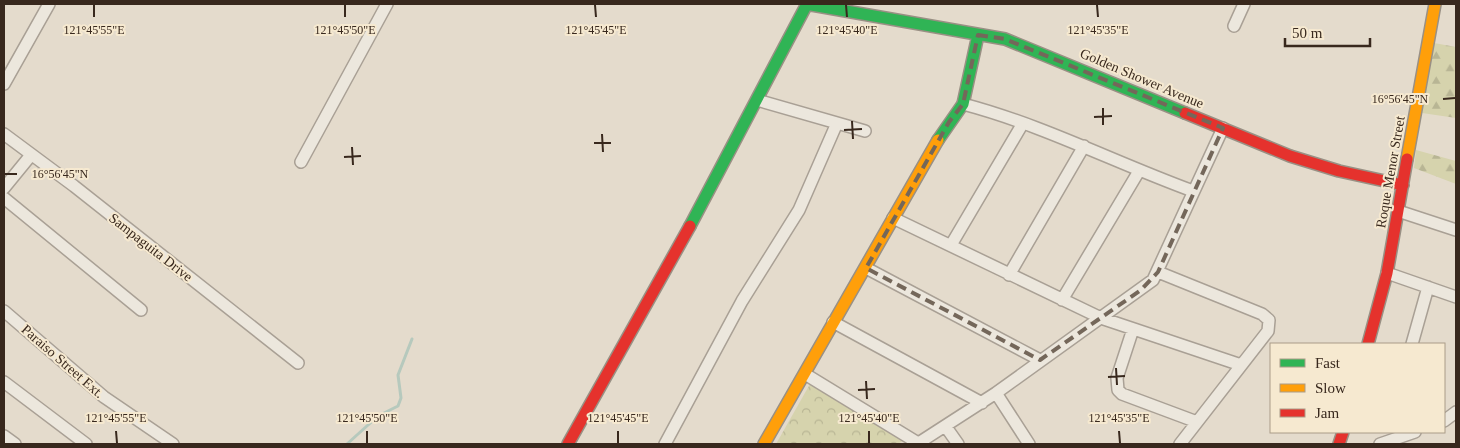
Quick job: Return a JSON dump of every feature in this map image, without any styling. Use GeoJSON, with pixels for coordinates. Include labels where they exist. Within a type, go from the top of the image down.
{"type":"FeatureCollection","features":[{"type":"Feature","properties":{"kind":"street"},"geometry":{"type":"LineString","coordinates":[[4,84],[49,4]]}},
{"type":"Feature","properties":{"kind":"street"},"geometry":{"type":"LineString","coordinates":[[301,162],[387,4]]}},
{"type":"Feature","properties":{"kind":"street"},"geometry":{"type":"LineString","coordinates":[[568,444],[673,259],[806,4]]}},
{"type":"Feature","properties":{"kind":"street","name":"Golden Shower Avenue"},"geometry":{"type":"LineString","coordinates":[[806,4],[1005,39],[1290,156],[1338,171],[1403,185]]}},
{"type":"Feature","properties":{"kind":"street"},"geometry":{"type":"LineString","coordinates":[[1234,26],[1244,4]]}},
{"type":"Feature","properties":{"kind":"street","name":"Roque Menor Street"},"geometry":{"type":"LineString","coordinates":[[1368,343],[1387,273],[1435,4]]}},
{"type":"Feature","properties":{"kind":"street"},"geometry":{"type":"LineString","coordinates":[[765,444],[948,122],[963,104],[978,35]]}},
{"type":"Feature","properties":{"kind":"street"},"geometry":{"type":"LineString","coordinates":[[757,100],[865,131]]}},
{"type":"Feature","properties":{"kind":"street"},"geometry":{"type":"LineString","coordinates":[[963,104],[1023,123],[1084,146],[1139,171],[1193,191]]}},
{"type":"Feature","properties":{"kind":"street"},"geometry":{"type":"LineString","coordinates":[[665,444],[742,301],[799,210],[837,123]]}},
{"type":"Feature","properties":{"kind":"street"},"geometry":{"type":"LineString","coordinates":[[951,245],[1023,123]]}},
{"type":"Feature","properties":{"kind":"street"},"geometry":{"type":"LineString","coordinates":[[805,374],[918,444],[982,403],[1141,290],[1158,272],[1223,128]]}},
{"type":"Feature","properties":{"kind":"street","name":"Sampaguita Drive"},"geometry":{"type":"LineString","coordinates":[[4,134],[74,186],[298,363]]}},
{"type":"Feature","properties":{"kind":"street"},"geometry":{"type":"LineString","coordinates":[[1009,275],[1084,146]]}},
{"type":"Feature","properties":{"kind":"street"},"geometry":{"type":"LineString","coordinates":[[4,188],[31,155]]}},
{"type":"Feature","properties":{"kind":"street"},"geometry":{"type":"LineString","coordinates":[[1062,300],[1139,171]]}},
{"type":"Feature","properties":{"kind":"street"},"geometry":{"type":"LineString","coordinates":[[4,198],[141,310]]}},
{"type":"Feature","properties":{"kind":"street"},"geometry":{"type":"LineString","coordinates":[[1398,211],[1456,230]]}},
{"type":"Feature","properties":{"kind":"street"},"geometry":{"type":"LineString","coordinates":[[893,218],[1101,318],[1241,365]]}},
{"type":"Feature","properties":{"kind":"street"},"geometry":{"type":"LineString","coordinates":[[866,268],[1040,360]]}},
{"type":"Feature","properties":{"kind":"street"},"geometry":{"type":"LineString","coordinates":[[1158,272],[1268,317],[1270,325],[1268,331],[1180,444]]}},
{"type":"Feature","properties":{"kind":"street"},"geometry":{"type":"LineString","coordinates":[[1387,273],[1456,297]]}},
{"type":"Feature","properties":{"kind":"street"},"geometry":{"type":"LineString","coordinates":[[1412,343],[1428,287]]}},
{"type":"Feature","properties":{"kind":"street","name":"Paraiso Street Ext."},"geometry":{"type":"LineString","coordinates":[[4,311],[104,397],[173,444]]}},
{"type":"Feature","properties":{"kind":"street"},"geometry":{"type":"LineString","coordinates":[[833,322],[982,403]]}},
{"type":"Feature","properties":{"kind":"street"},"geometry":{"type":"LineString","coordinates":[[1133,329],[1117,378],[1118,390],[1122,394],[1197,422]]}},
{"type":"Feature","properties":{"kind":"street"},"geometry":{"type":"LineString","coordinates":[[4,382],[86,444]]}},
{"type":"Feature","properties":{"kind":"street"},"geometry":{"type":"LineString","coordinates":[[996,393],[1029,444]]}},
{"type":"Feature","properties":{"kind":"street"},"geometry":{"type":"LineString","coordinates":[[1445,421],[1456,412]]}},
{"type":"Feature","properties":{"kind":"street"},"geometry":{"type":"LineString","coordinates":[[946,426],[958,444]]}},
{"type":"Feature","properties":{"kind":"street"},"geometry":{"type":"LineString","coordinates":[[1384,439],[1411,433]]}},
{"type":"Feature","properties":{"kind":"street"},"geometry":{"type":"LineString","coordinates":[[4,436],[15,444]]}},
{"type":"Feature","properties":{"kind":"highlighted area"},"geometry":{"type":"Polygon","coordinates":[[[978,35],[1005,39],[1223,128],[1158,272],[1141,290],[1040,360],[866,268],[949,122],[963,104],[978,35]]]}},
{"type":"Feature","properties":{"kind":"green space"},"geometry":{"type":"Polygon","coordinates":[[[1434,43],[1456,47],[1456,118],[1422,113],[1434,43]]]}},
{"type":"Feature","properties":{"kind":"green space"},"geometry":{"type":"Polygon","coordinates":[[[1416,150],[1456,161],[1456,184],[1414,168],[1416,150]]]}},
{"type":"Feature","properties":{"kind":"green space"},"geometry":{"type":"Polygon","coordinates":[[[810,384],[905,439],[898,444],[776,444],[810,384]]]}},
{"type":"Feature","properties":{"kind":"waterway"},"geometry":{"type":"LineString","coordinates":[[347,444],[378,416],[398,406],[401,398],[398,375],[412,339]]}},
{"type":"Feature","properties":{"kind":"traffic: fast"},"geometry":{"type":"LineString","coordinates":[[806,4],[1005,39],[1185,113]]}},
{"type":"Feature","properties":{"kind":"traffic: fast"},"geometry":{"type":"LineString","coordinates":[[690,226],[807,4]]}},
{"type":"Feature","properties":{"kind":"traffic: fast"},"geometry":{"type":"LineString","coordinates":[[938,140],[963,104],[978,35]]}},
{"type":"Feature","properties":{"kind":"traffic: slow"},"geometry":{"type":"LineString","coordinates":[[1407,159],[1435,4]]}},
{"type":"Feature","properties":{"kind":"traffic: slow"},"geometry":{"type":"LineString","coordinates":[[764,444],[938,140]]}},
{"type":"Feature","properties":{"kind":"traffic: jam"},"geometry":{"type":"LineString","coordinates":[[1185,113],[1290,156],[1339,171],[1403,185]]}},
{"type":"Feature","properties":{"kind":"traffic: jam"},"geometry":{"type":"LineString","coordinates":[[1368,343],[1387,273],[1407,159]]}},
{"type":"Feature","properties":{"kind":"traffic: jam"},"geometry":{"type":"LineString","coordinates":[[568,444],[690,226]]}},
{"type":"Feature","properties":{"kind":"traffic: jam"},"geometry":{"type":"LineString","coordinates":[[1339,444],[1343,433]]}}]}
